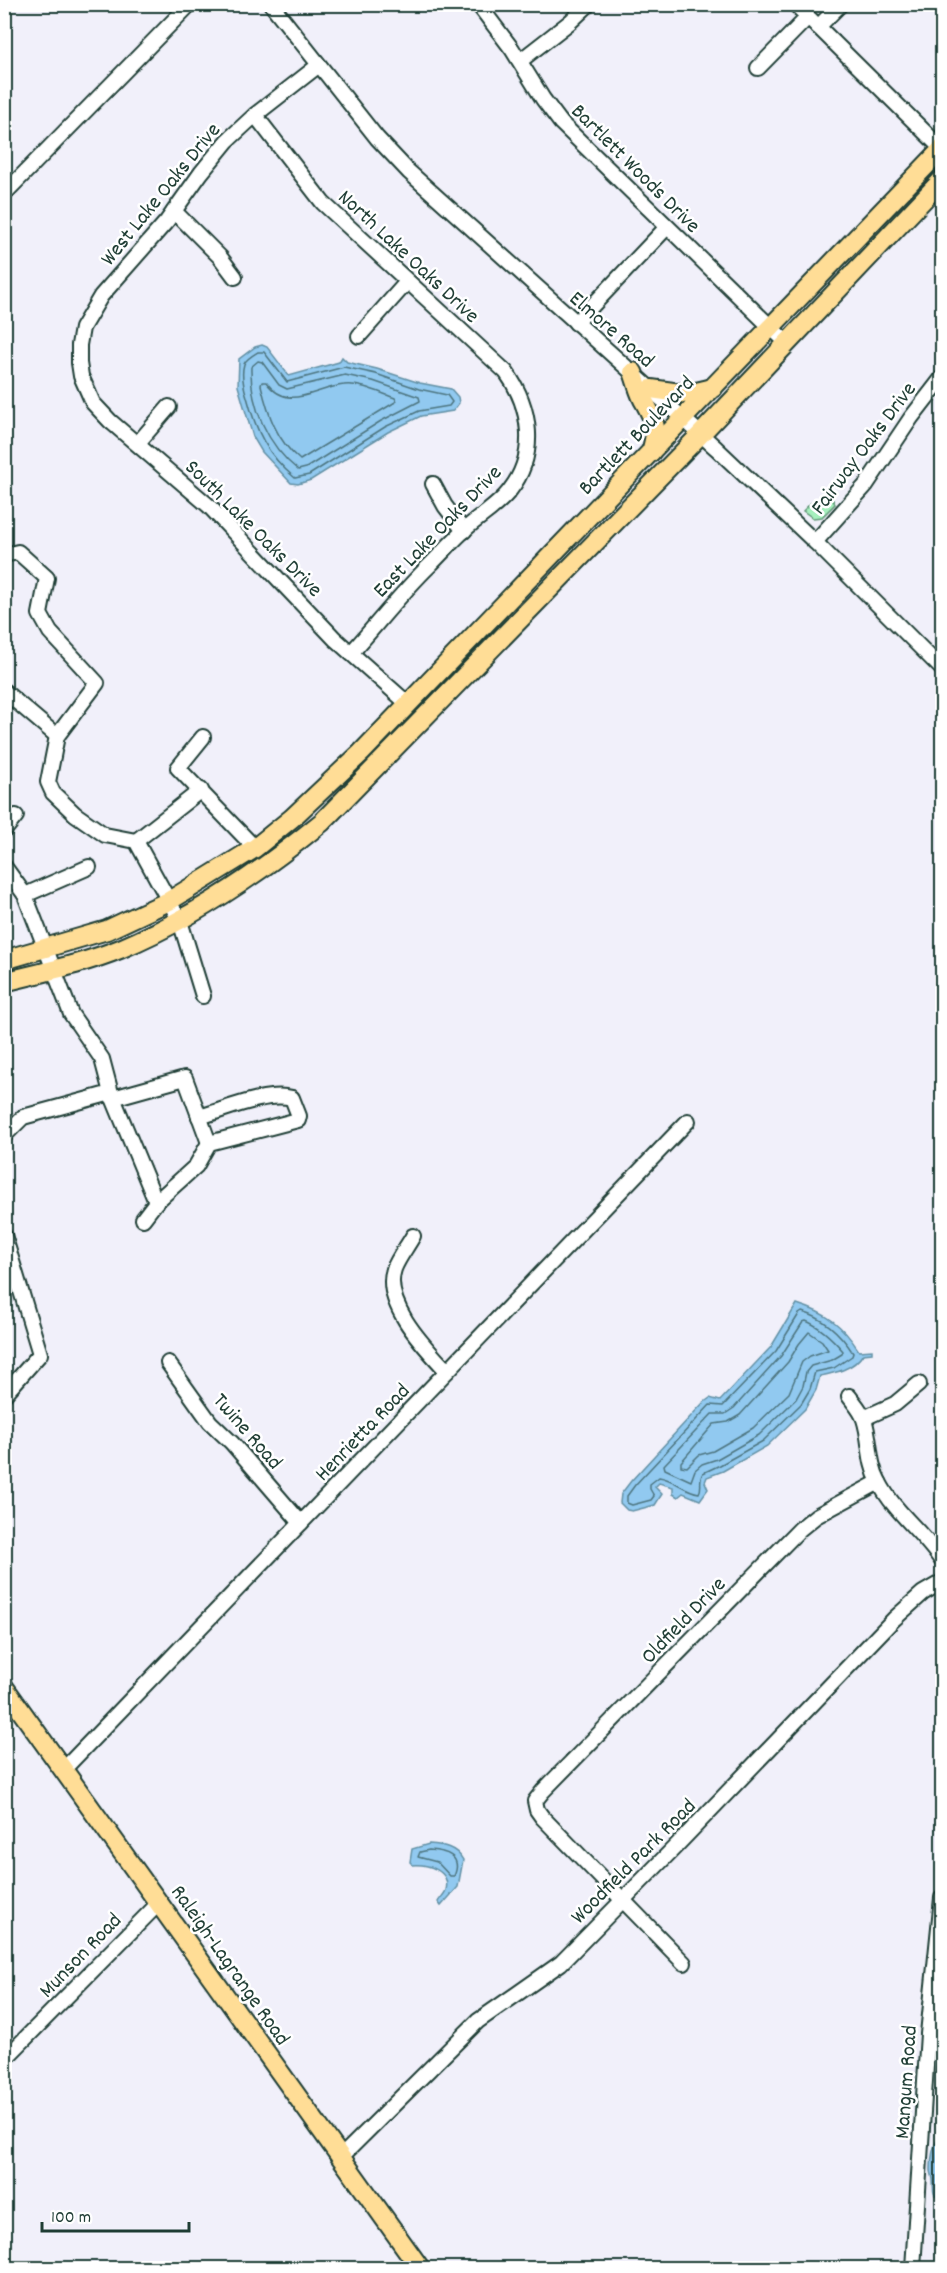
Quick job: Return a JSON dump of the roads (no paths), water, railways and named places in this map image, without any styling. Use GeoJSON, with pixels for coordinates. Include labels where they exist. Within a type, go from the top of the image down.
{"type":"FeatureCollection","features":[{"type":"Feature","properties":{"kind":"main road","name":"Bartlett Boulevard"},"geometry":{"type":"LineString","coordinates":[[174,911],[305,806],[361,753],[942,149]]}},
{"type":"Feature","properties":{"kind":"main road","name":"Bartlett Boulevard"},"geometry":{"type":"LineString","coordinates":[[174,911],[278,858],[322,822],[699,435],[942,180]]}},
{"type":"Feature","properties":{"kind":"main road"},"geometry":{"type":"LineString","coordinates":[[633,372],[656,426],[651,452]]}},
{"type":"Feature","properties":{"kind":"main road"},"geometry":{"type":"LineString","coordinates":[[651,389],[688,394],[712,388]]}},
{"type":"Feature","properties":{"kind":"main road"},"geometry":{"type":"LineString","coordinates":[[522,585],[537,600]]}},
{"type":"Feature","properties":{"kind":"main road"},"geometry":{"type":"LineString","coordinates":[[305,806],[322,822]]}},
{"type":"Feature","properties":{"kind":"main road"},"geometry":{"type":"LineString","coordinates":[[4,982],[107,930],[174,911]]}},
{"type":"Feature","properties":{"kind":"main road"},"geometry":{"type":"LineString","coordinates":[[4,960],[50,958]]}},
{"type":"Feature","properties":{"kind":"main road","name":"Raleigh-Lagrange Road"},"geometry":{"type":"LineString","coordinates":[[4,1687],[420,2268]]}},
{"type":"Feature","properties":{"kind":"street"},"geometry":{"type":"LineString","coordinates":[[4,194],[190,4]]}},
{"type":"Feature","properties":{"kind":"street","name":"Elmore Road"},"geometry":{"type":"LineString","coordinates":[[271,4],[377,138],[403,165],[576,324],[633,372],[699,435],[716,448],[815,542],[942,669]]}},
{"type":"Feature","properties":{"kind":"street","name":"Bartlett Woods Drive"},"geometry":{"type":"LineString","coordinates":[[478,4],[520,60],[543,99],[561,123],[787,343]]}},
{"type":"Feature","properties":{"kind":"street"},"geometry":{"type":"LineString","coordinates":[[795,4],[942,149]]}},
{"type":"Feature","properties":{"kind":"street"},"geometry":{"type":"LineString","coordinates":[[758,68],[813,22],[841,4]]}},
{"type":"Feature","properties":{"kind":"street"},"geometry":{"type":"LineString","coordinates":[[520,60],[587,6]]}},
{"type":"Feature","properties":{"kind":"street","name":"West Lake Oaks Drive"},"geometry":{"type":"LineString","coordinates":[[81,376],[78,363],[79,345],[82,328],[90,313],[174,211],[217,154],[255,115],[319,65]]}},
{"type":"Feature","properties":{"kind":"street","name":"North Lake Oaks Drive"},"geometry":{"type":"LineString","coordinates":[[255,115],[323,203],[506,372],[519,394],[529,427]]}},
{"type":"Feature","properties":{"kind":"street"},"geometry":{"type":"LineString","coordinates":[[174,211],[220,257],[235,277]]}},
{"type":"Feature","properties":{"kind":"street"},"geometry":{"type":"LineString","coordinates":[[576,324],[668,227]]}},
{"type":"Feature","properties":{"kind":"street"},"geometry":{"type":"LineString","coordinates":[[359,336],[406,282]]}},
{"type":"Feature","properties":{"kind":"street","name":"South Lake Oaks Drive"},"geometry":{"type":"LineString","coordinates":[[81,376],[93,403],[110,421],[226,522],[335,639],[406,704]]}},
{"type":"Feature","properties":{"kind":"street","name":"Fairway Oaks Drive"},"geometry":{"type":"LineString","coordinates":[[815,542],[866,485],[911,418],[942,378]]}},
{"type":"Feature","properties":{"kind":"street"},"geometry":{"type":"LineString","coordinates":[[138,443],[169,407]]}},
{"type":"Feature","properties":{"kind":"street","name":"East Lake Oaks Drive"},"geometry":{"type":"LineString","coordinates":[[351,653],[396,601],[464,531],[509,492],[517,479],[528,450],[529,427]]}},
{"type":"Feature","properties":{"kind":"street"},"geometry":{"type":"LineString","coordinates":[[433,483],[445,506],[464,531]]}},
{"type":"Feature","properties":{"kind":"street"},"geometry":{"type":"LineString","coordinates":[[4,555],[18,552],[47,578],[40,614],[50,633],[97,683],[57,736],[48,782],[53,794],[75,814],[105,835],[136,842],[174,911],[203,996]]}},
{"type":"Feature","properties":{"kind":"street"},"geometry":{"type":"LineString","coordinates":[[4,691],[57,736]]}},
{"type":"Feature","properties":{"kind":"street"},"geometry":{"type":"LineString","coordinates":[[203,737],[178,768],[255,848]]}},
{"type":"Feature","properties":{"kind":"street"},"geometry":{"type":"LineString","coordinates":[[136,842],[201,790]]}},
{"type":"Feature","properties":{"kind":"street"},"geometry":{"type":"LineString","coordinates":[[4,831],[16,816]]}},
{"type":"Feature","properties":{"kind":"street"},"geometry":{"type":"LineString","coordinates":[[4,867],[25,895],[71,1014],[102,1059],[112,1096],[156,1202]]}},
{"type":"Feature","properties":{"kind":"street"},"geometry":{"type":"LineString","coordinates":[[25,895],[89,867]]}},
{"type":"Feature","properties":{"kind":"street"},"geometry":{"type":"LineString","coordinates":[[4,1136],[23,1117],[185,1078],[210,1143]]}},
{"type":"Feature","properties":{"kind":"street"},"geometry":{"type":"LineString","coordinates":[[143,1219],[156,1202],[196,1166],[210,1143],[298,1120],[292,1098],[284,1096],[270,1096],[199,1117]]}},
{"type":"Feature","properties":{"kind":"street","name":"Henrietta Road"},"geometry":{"type":"LineString","coordinates":[[64,1769],[687,1121]]}},
{"type":"Feature","properties":{"kind":"street"},"geometry":{"type":"LineString","coordinates":[[4,1235],[40,1354],[4,1395]]}},
{"type":"Feature","properties":{"kind":"street"},"geometry":{"type":"LineString","coordinates":[[413,1236],[394,1268],[393,1291],[398,1306],[419,1340],[447,1371]]}},
{"type":"Feature","properties":{"kind":"street","name":"Twine Road"},"geometry":{"type":"LineString","coordinates":[[168,1363],[210,1422],[232,1443],[301,1522]]}},
{"type":"Feature","properties":{"kind":"street"},"geometry":{"type":"LineString","coordinates":[[864,1418],[895,1404],[919,1384]]}},
{"type":"Feature","properties":{"kind":"street"},"geometry":{"type":"LineString","coordinates":[[849,1396],[864,1418],[870,1455],[879,1482],[893,1503],[930,1544],[942,1561]]}},
{"type":"Feature","properties":{"kind":"street","name":"Oldfield Drive"},"geometry":{"type":"LineString","coordinates":[[622,1900],[542,1817],[535,1802],[543,1791],[802,1527],[816,1516],[879,1482]]}},
{"type":"Feature","properties":{"kind":"street","name":"Woodfield Park Road"},"geometry":{"type":"LineString","coordinates":[[341,2157],[467,2032],[491,2011],[555,1968],[894,1619],[923,1593],[942,1582]]}},
{"type":"Feature","properties":{"kind":"street","name":"Mangum Road"},"geometry":{"type":"LineString","coordinates":[[913,2268],[928,2034],[942,1898]]}},
{"type":"Feature","properties":{"kind":"street"},"geometry":{"type":"LineString","coordinates":[[622,1900],[684,1964]]}},
{"type":"Feature","properties":{"kind":"street","name":"Munson Road"},"geometry":{"type":"LineString","coordinates":[[4,2060],[159,1903]]}},
{"type":"Feature","properties":{"kind":"water"},"geometry":{"type":"Polygon","coordinates":[[[262,345],[267,347],[289,376],[339,362],[342,357],[347,362],[420,383],[451,389],[458,397],[459,403],[453,411],[421,416],[388,432],[311,480],[298,484],[291,483],[262,452],[253,437],[238,386],[239,359],[255,347],[262,345]]]}},
{"type":"Feature","properties":{"kind":"water"},"geometry":{"type":"Polygon","coordinates":[[[797,1304],[817,1311],[840,1327],[859,1351],[872,1350],[872,1353],[863,1354],[855,1363],[844,1369],[820,1376],[816,1390],[805,1409],[767,1446],[723,1471],[707,1477],[705,1482],[708,1489],[700,1500],[683,1493],[678,1497],[673,1494],[673,1487],[659,1483],[655,1487],[662,1494],[655,1505],[632,1511],[627,1510],[620,1503],[621,1494],[631,1481],[703,1403],[710,1398],[720,1401],[771,1347],[797,1304]]]}},
{"type":"Feature","properties":{"kind":"water"},"geometry":{"type":"Polygon","coordinates":[[[429,1844],[453,1849],[463,1860],[458,1887],[441,1906],[438,1902],[446,1890],[445,1878],[431,1867],[413,1865],[410,1862],[412,1849],[429,1844]]]}},
{"type":"Feature","properties":{"kind":"water"},"geometry":{"type":"Polygon","coordinates":[[[942,2133],[941,2201],[934,2194],[931,2160],[936,2141],[942,2133]]]}}]}
